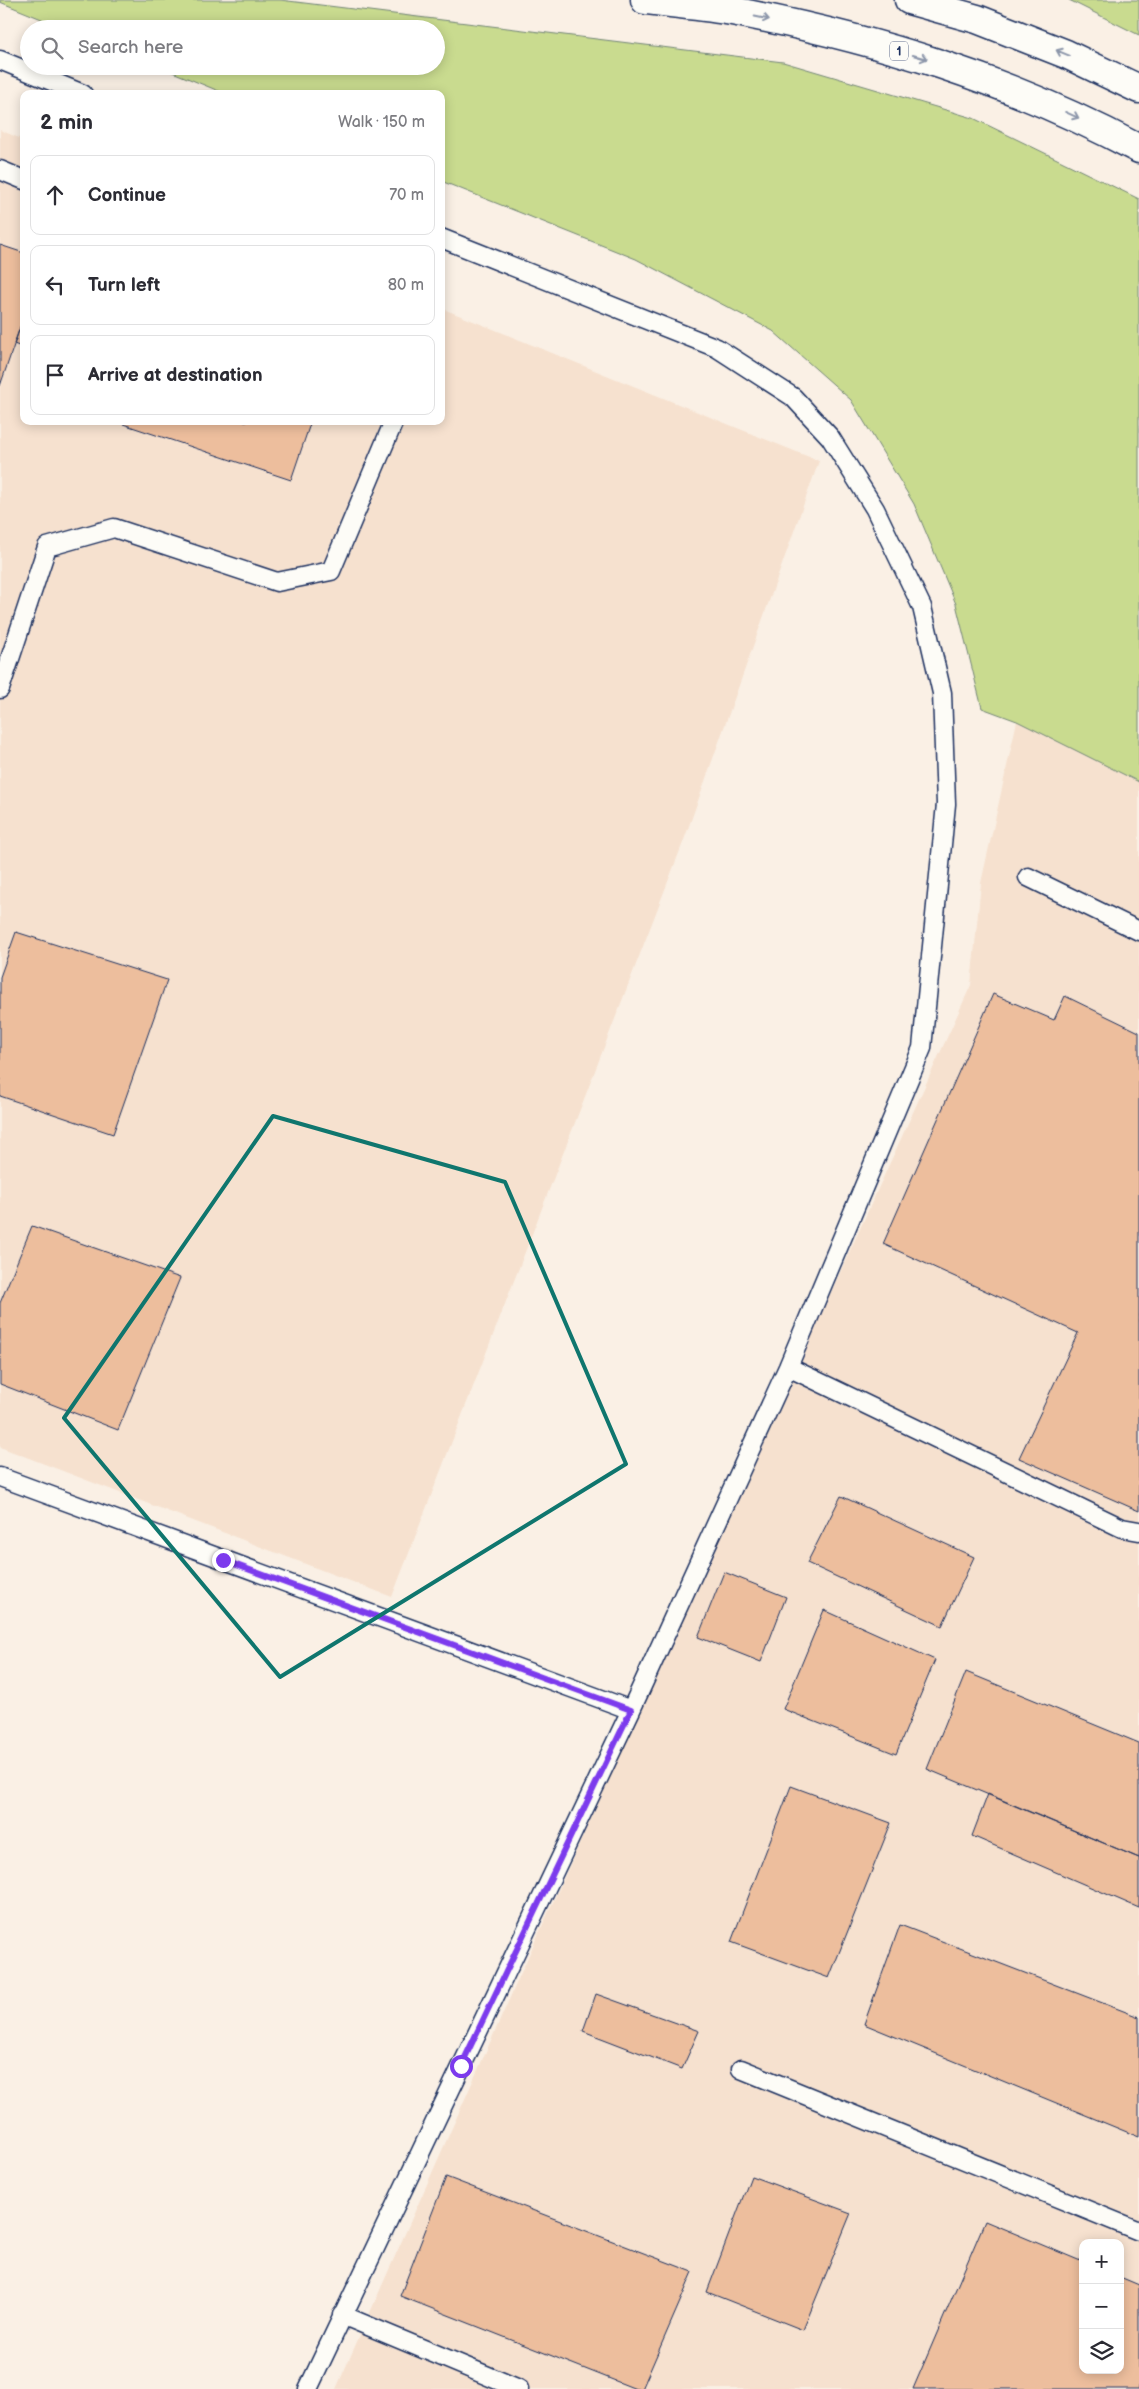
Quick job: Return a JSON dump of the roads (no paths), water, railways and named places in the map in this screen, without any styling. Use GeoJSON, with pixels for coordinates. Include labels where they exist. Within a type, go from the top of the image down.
{"type":"FeatureCollection","features":[{"type":"Feature","properties":{"kind":"highway","name":"1"},"geometry":{"type":"LineString","coordinates":[[645,0],[730,11],[850,36],[941,63],[1012,89],[1088,122],[1139,149]]}},
{"type":"Feature","properties":{"kind":"highway"},"geometry":{"type":"LineString","coordinates":[[909,0],[977,19],[1066,54],[1139,89]]}},
{"type":"Feature","properties":{"kind":"lane"},"geometry":{"type":"LineString","coordinates":[[0,60],[20,68]]}},
{"type":"Feature","properties":{"kind":"lane"},"geometry":{"type":"LineString","coordinates":[[37,75],[73,90]]}},
{"type":"Feature","properties":{"kind":"lane"},"geometry":{"type":"LineString","coordinates":[[0,170],[20,178]]}},
{"type":"Feature","properties":{"kind":"lane"},"geometry":{"type":"LineString","coordinates":[[308,2389],[631,1710],[788,1368],[922,1048],[946,804],[942,693],[922,607],[875,509],[830,437],[793,397],[717,348],[445,240]]}},
{"type":"Feature","properties":{"kind":"lane"},"geometry":{"type":"LineString","coordinates":[[0,689],[47,547],[114,528],[278,582],[331,571],[392,425]]}},
{"type":"Feature","properties":{"kind":"lane"},"geometry":{"type":"LineString","coordinates":[[1028,877],[1139,931]]}},
{"type":"Feature","properties":{"kind":"lane"},"geometry":{"type":"LineString","coordinates":[[788,1368],[1122,1528],[1139,1531]]}},
{"type":"Feature","properties":{"kind":"lane"},"geometry":{"type":"LineString","coordinates":[[0,1477],[631,1710]]}},
{"type":"Feature","properties":{"kind":"lane"},"geometry":{"type":"LineString","coordinates":[[741,2069],[1139,2231]]}},
{"type":"Feature","properties":{"kind":"lane"},"geometry":{"type":"LineString","coordinates":[[342,2315],[519,2389]]}}]}
